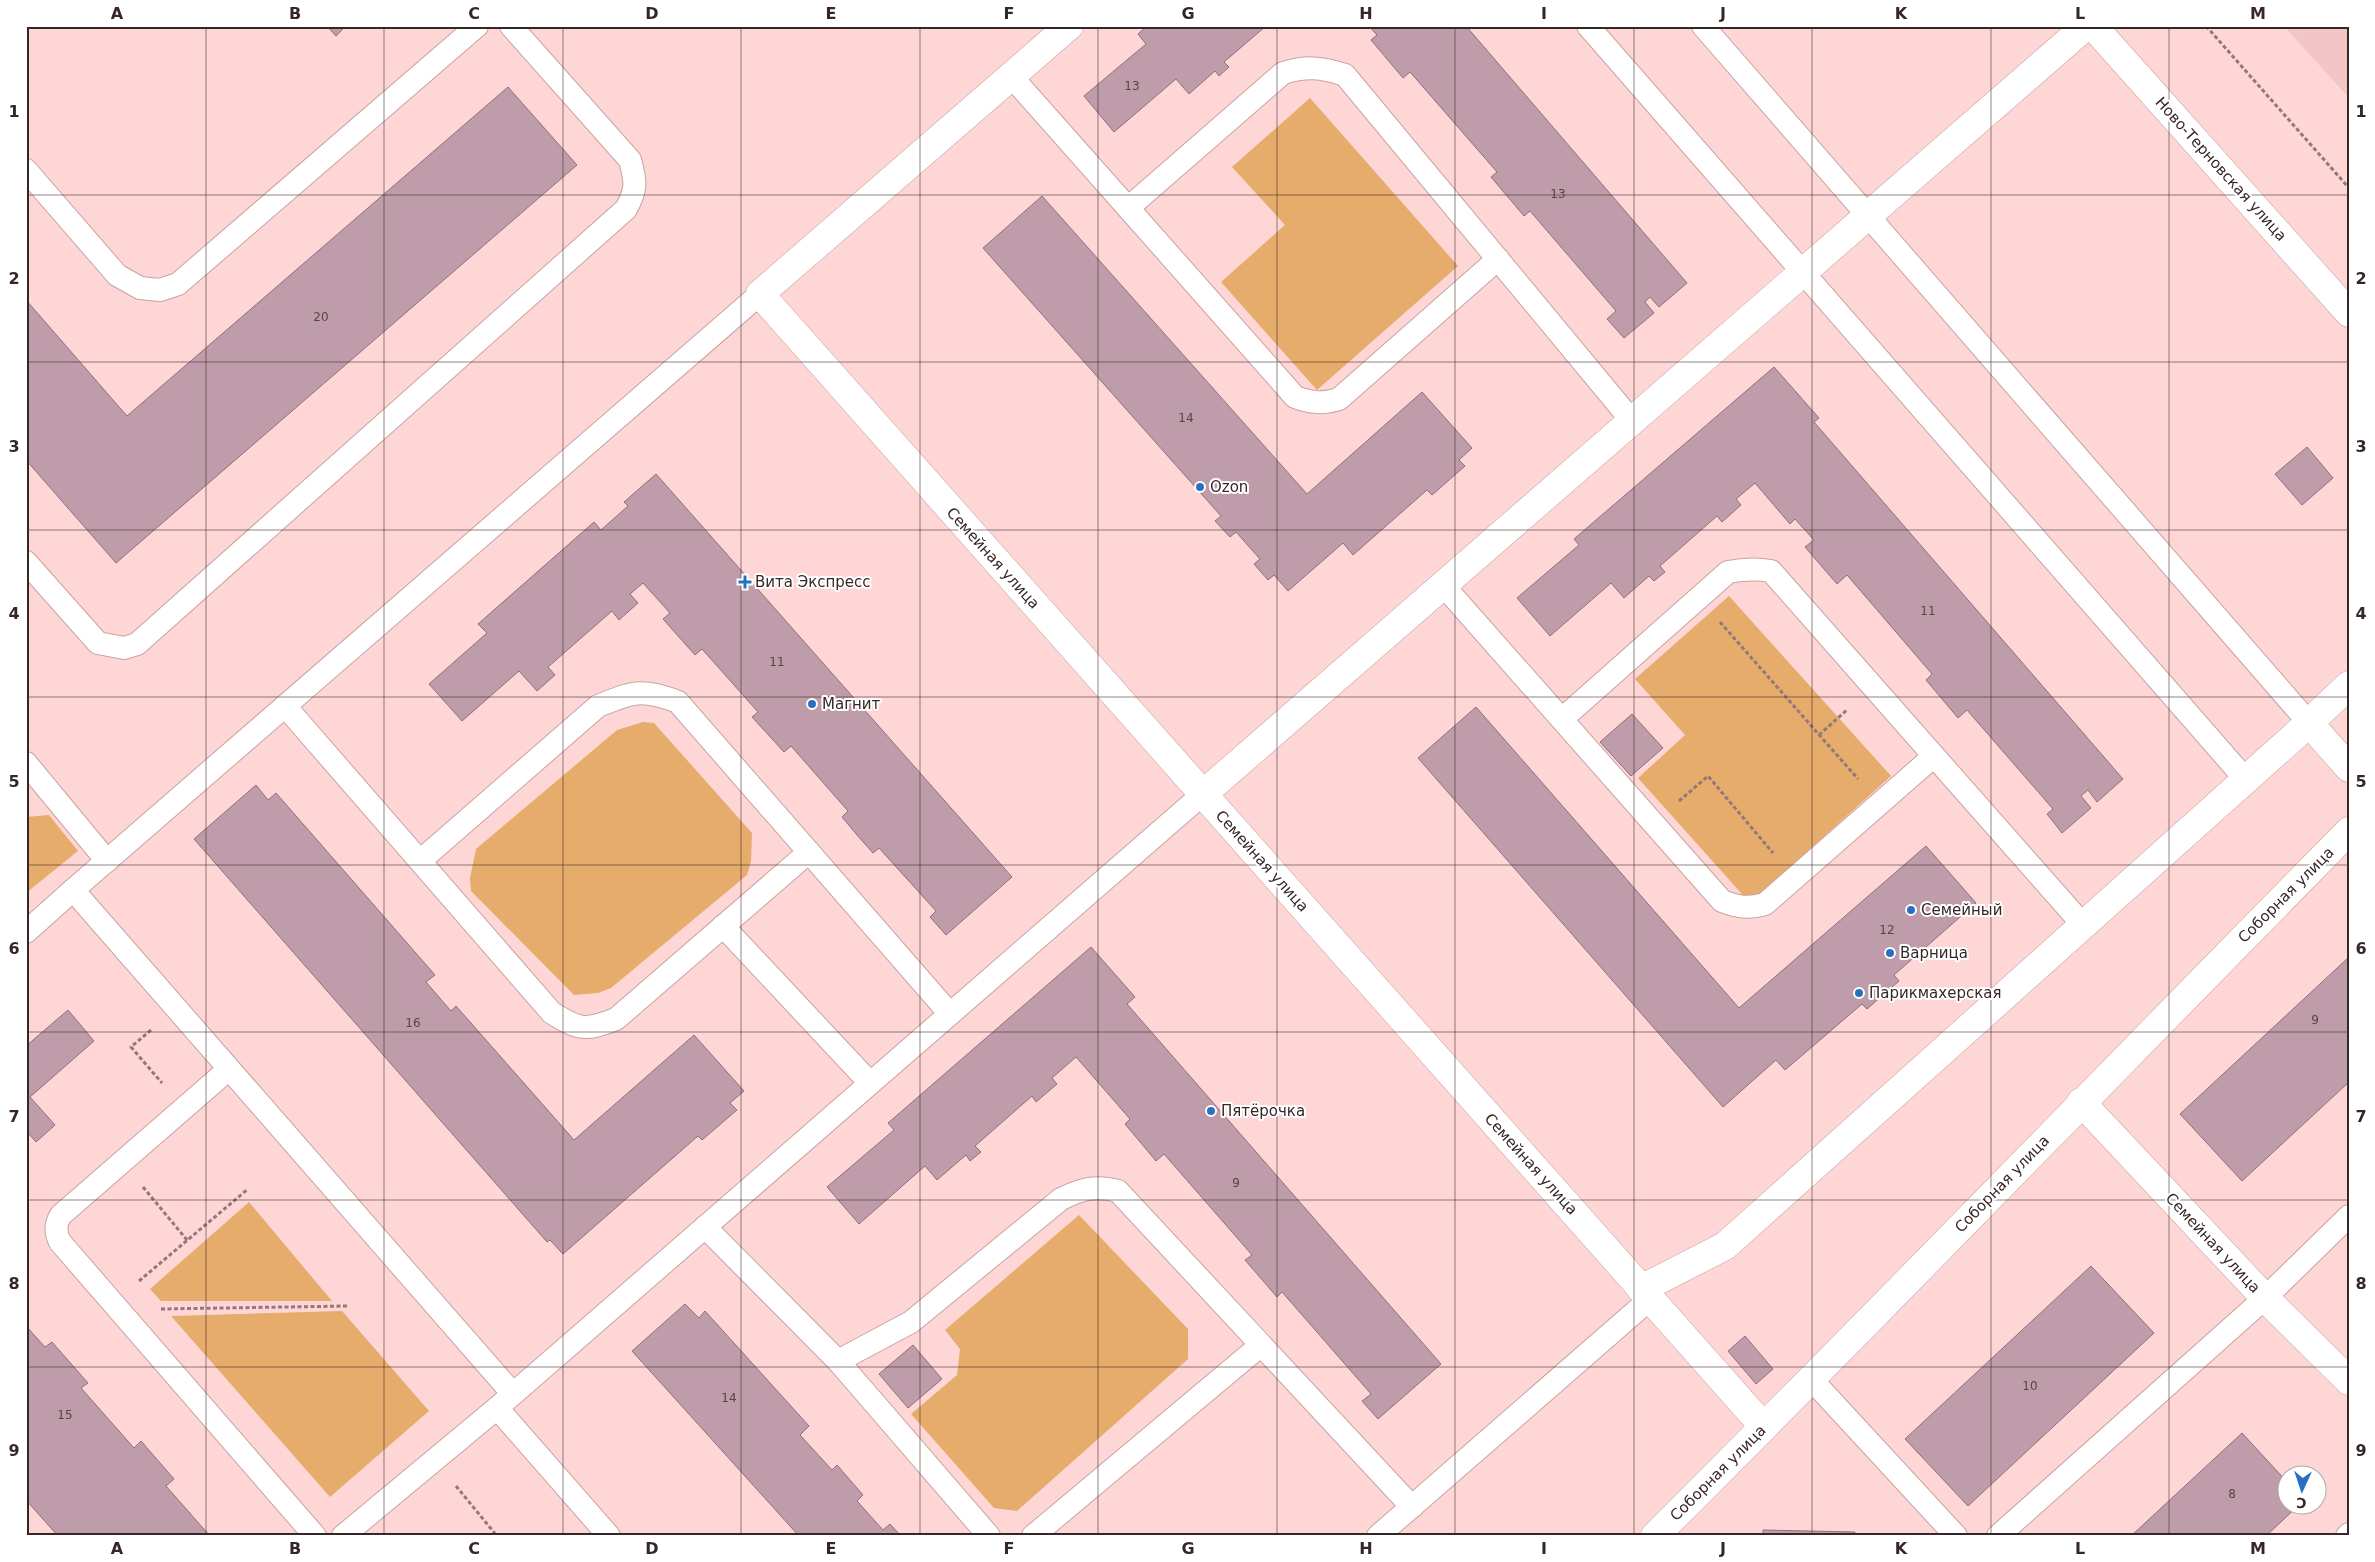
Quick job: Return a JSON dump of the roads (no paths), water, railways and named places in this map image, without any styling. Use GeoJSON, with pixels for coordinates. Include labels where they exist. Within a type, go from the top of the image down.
{"type":"FeatureCollection","features":[{"type":"Feature","properties":{"kind":"street"},"geometry":{"type":"LineString","coordinates":[[760,294],[1069,26]]}},
{"type":"Feature","properties":{"kind":"street"},"geometry":{"type":"LineString","coordinates":[[1203,794],[2086,26]]}},
{"type":"Feature","properties":{"kind":"street","name":"Ново-Терновская улица"},"geometry":{"type":"LineString","coordinates":[[2093,26],[2349,313]]}},
{"type":"Feature","properties":{"kind":"street","name":"Семейная улица"},"geometry":{"type":"LineString","coordinates":[[760,294],[1764,1427]]}},
{"type":"Feature","properties":{"kind":"street"},"geometry":{"type":"LineString","coordinates":[[1646,1294],[1725,1246],[2247,781],[2349,684]]}},
{"type":"Feature","properties":{"kind":"street"},"geometry":{"type":"LineString","coordinates":[[2309,723],[2349,768]]}},
{"type":"Feature","properties":{"kind":"street","name":"Соборная улица"},"geometry":{"type":"LineString","coordinates":[[1655,1536],[1812,1380],[2081,1102],[2349,831]]}},
{"type":"Feature","properties":{"kind":"street","name":"Семейная улица"},"geometry":{"type":"LineString","coordinates":[[2081,1102],[2265,1298],[2349,1381]]}},
{"type":"Feature","properties":{"kind":"lane"},"geometry":{"type":"LineString","coordinates":[[26,170],[117,275],[140,288],[160,290],[178,284],[477,26]]}},
{"type":"Feature","properties":{"kind":"lane"},"geometry":{"type":"LineString","coordinates":[[26,562],[98,643],[124,648],[137,644],[626,209],[634,195],[636,180],[630,160],[511,26]]}},
{"type":"Feature","properties":{"kind":"lane"},"geometry":{"type":"LineString","coordinates":[[1588,26],[2247,781]]}},
{"type":"Feature","properties":{"kind":"lane"},"geometry":{"type":"LineString","coordinates":[[1703,26],[2309,723]]}},
{"type":"Feature","properties":{"kind":"lane"},"geometry":{"type":"LineString","coordinates":[[1128,208],[1283,73],[1303,67],[1345,74],[1632,421]]}},
{"type":"Feature","properties":{"kind":"lane"},"geometry":{"type":"LineString","coordinates":[[1011,76],[1295,397],[1309,403],[1326,403],[1339,399],[1498,259]]}},
{"type":"Feature","properties":{"kind":"lane"},"geometry":{"type":"LineString","coordinates":[[26,932],[760,294]]}},
{"type":"Feature","properties":{"kind":"lane"},"geometry":{"type":"LineString","coordinates":[[1562,719],[1728,572],[1744,568],[1771,571],[2084,926]]}},
{"type":"Feature","properties":{"kind":"lane"},"geometry":{"type":"LineString","coordinates":[[1443,585],[1722,901],[1736,907],[1751,908],[1765,904],[1934,756]]}},
{"type":"Feature","properties":{"kind":"lane"},"geometry":{"type":"LineString","coordinates":[[420,861],[598,706],[629,693],[656,694],[678,702],[950,1014]]}},
{"type":"Feature","properties":{"kind":"lane"},"geometry":{"type":"LineString","coordinates":[[285,706],[552,1013],[574,1026],[593,1028],[616,1019],[809,852]]}},
{"type":"Feature","properties":{"kind":"lane"},"geometry":{"type":"LineString","coordinates":[[26,762],[108,860]]}},
{"type":"Feature","properties":{"kind":"lane"},"geometry":{"type":"LineString","coordinates":[[342,1536],[505,1401],[1203,794]]}},
{"type":"Feature","properties":{"kind":"lane"},"geometry":{"type":"LineString","coordinates":[[73,890],[229,1069],[505,1401],[609,1536]]}},
{"type":"Feature","properties":{"kind":"lane"},"geometry":{"type":"LineString","coordinates":[[723,926],[870,1083]]}},
{"type":"Feature","properties":{"kind":"lane"},"geometry":{"type":"LineString","coordinates":[[229,1069],[60,1215],[56,1222],[56,1234],[60,1242],[315,1536]]}},
{"type":"Feature","properties":{"kind":"lane"},"geometry":{"type":"LineString","coordinates":[[838,1361],[911,1322],[1060,1199],[1081,1189],[1103,1187],[1118,1191],[1412,1507]]}},
{"type":"Feature","properties":{"kind":"lane"},"geometry":{"type":"LineString","coordinates":[[1998,1536],[2265,1298],[2349,1216]]}},
{"type":"Feature","properties":{"kind":"lane"},"geometry":{"type":"LineString","coordinates":[[705,1226],[838,1361],[989,1536]]}},
{"type":"Feature","properties":{"kind":"lane"},"geometry":{"type":"LineString","coordinates":[[1378,1536],[1646,1294]]}},
{"type":"Feature","properties":{"kind":"lane"},"geometry":{"type":"LineString","coordinates":[[1033,1536],[1261,1345]]}},
{"type":"Feature","properties":{"kind":"lane"},"geometry":{"type":"LineString","coordinates":[[1812,1380],[1956,1536]]}},
{"type":"Feature","properties":{"kind":"place","name":"Ozon"},"geometry":{"type":"Point","coordinates":[1200,487]}},
{"type":"Feature","properties":{"kind":"place","name":"Вита Экспресс"},"geometry":{"type":"Point","coordinates":[745,582]}},
{"type":"Feature","properties":{"kind":"place","name":"Магнит"},"geometry":{"type":"Point","coordinates":[812,704]}},
{"type":"Feature","properties":{"kind":"place","name":"Семейный"},"geometry":{"type":"Point","coordinates":[1911,910]}},
{"type":"Feature","properties":{"kind":"place","name":"Варница"},"geometry":{"type":"Point","coordinates":[1890,953]}},
{"type":"Feature","properties":{"kind":"place","name":"Парикмахерская"},"geometry":{"type":"Point","coordinates":[1859,993]}},
{"type":"Feature","properties":{"kind":"place","name":"Пятёрочка"},"geometry":{"type":"Point","coordinates":[1211,1111]}}]}
